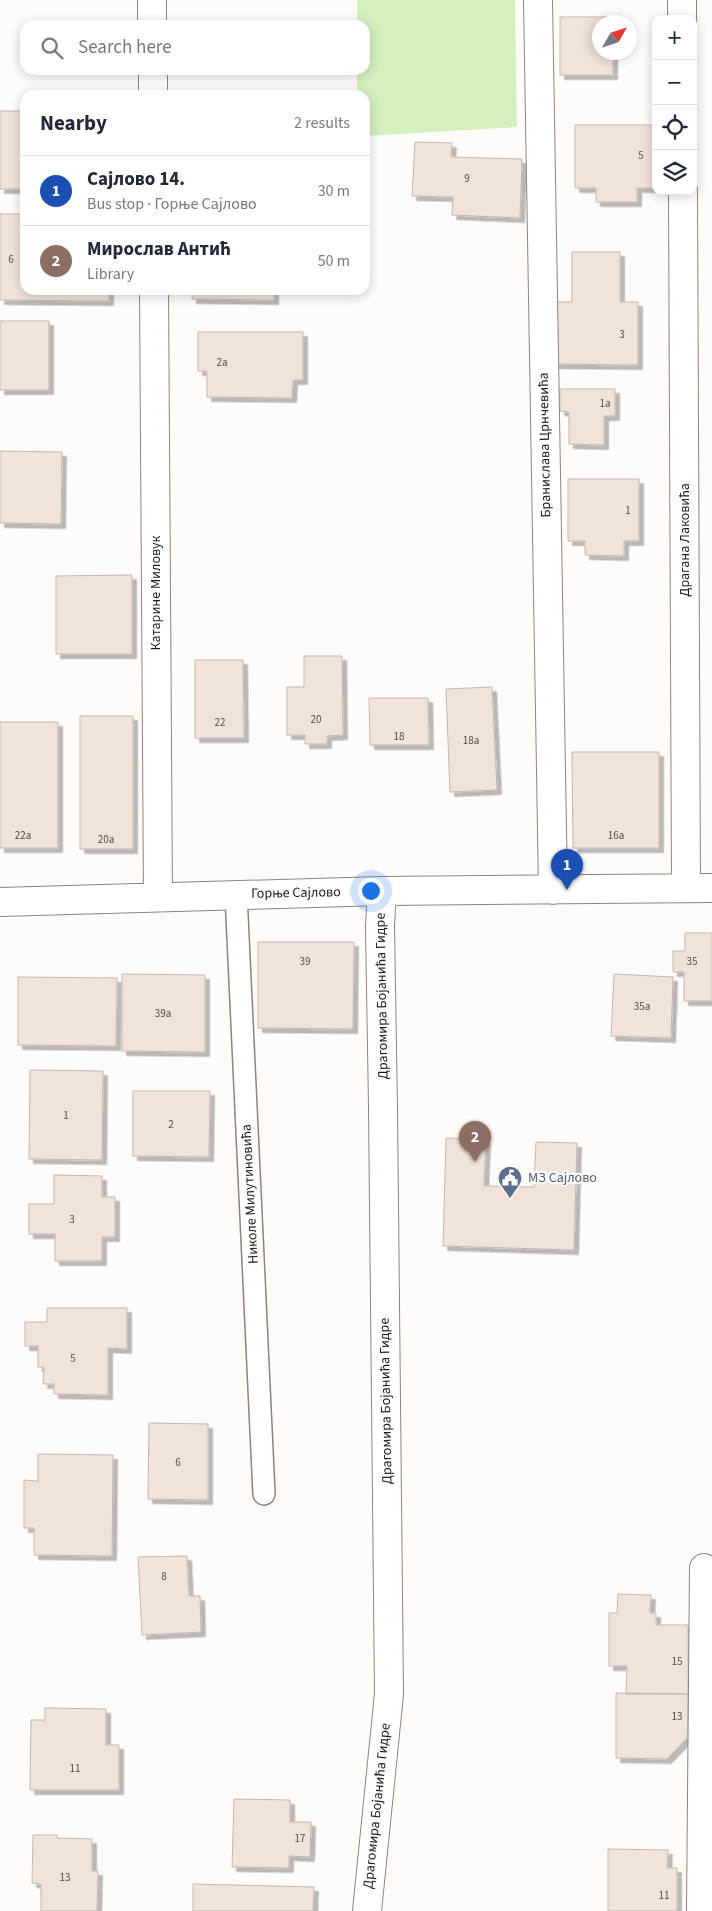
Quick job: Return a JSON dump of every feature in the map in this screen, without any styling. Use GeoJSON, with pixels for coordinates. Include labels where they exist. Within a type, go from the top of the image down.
{"type":"FeatureCollection","features":[{"type":"Feature","properties":{"kind":"street"},"geometry":{"type":"LineString","coordinates":[[152,0],[152,20]]}},
{"type":"Feature","properties":{"kind":"street","name":"Бранислава Црнчевића"},"geometry":{"type":"LineString","coordinates":[[538,0],[553,890]]}},
{"type":"Feature","properties":{"kind":"street"},"geometry":{"type":"LineString","coordinates":[[682,0],[682,15]]}},
{"type":"Feature","properties":{"kind":"street"},"geometry":{"type":"LineString","coordinates":[[152,75],[153,90]]}},
{"type":"Feature","properties":{"kind":"street","name":"Драгана Лаковића"},"geometry":{"type":"LineString","coordinates":[[683,195],[699,888]]}},
{"type":"Feature","properties":{"kind":"street","name":"Катарине Миловук"},"geometry":{"type":"LineString","coordinates":[[154,295],[158,896]]}},
{"type":"Feature","properties":{"kind":"street","name":"Горње Сајлово"},"geometry":{"type":"LineString","coordinates":[[0,902],[382,891],[699,888]]}},
{"type":"Feature","properties":{"kind":"street","name":"Драгомира Бојанића Гидре"},"geometry":{"type":"LineString","coordinates":[[367,1911],[389,1694],[380,926],[382,891]]}},
{"type":"Feature","properties":{"kind":"street"},"geometry":{"type":"LineString","coordinates":[[701,1911],[704,1568]]}},
{"type":"Feature","properties":{"kind":"lane","name":"Николе Милутиновића"},"geometry":{"type":"LineString","coordinates":[[236,894],[264,1494]]}},
{"type":"Feature","properties":{"kind":"green space"},"geometry":{"type":"Polygon","coordinates":[[[357,0],[515,0],[517,127],[370,136],[370,90],[357,90],[357,75],[370,75],[370,20],[357,20],[357,0]]]}},
{"type":"Feature","properties":{"kind":"building"},"geometry":{"type":"Polygon","coordinates":[[[560,17],[592,17],[592,60],[613,60],[613,75],[560,75],[560,17]]]}},
{"type":"Feature","properties":{"kind":"building"},"geometry":{"type":"Polygon","coordinates":[[[0,111],[20,111],[20,189],[0,189],[0,111]]]}},
{"type":"Feature","properties":{"kind":"building"},"geometry":{"type":"Polygon","coordinates":[[[575,125],[652,125],[652,188],[637,188],[637,202],[596,202],[596,188],[575,188],[575,125]]]}},
{"type":"Feature","properties":{"kind":"building"},"geometry":{"type":"Polygon","coordinates":[[[415,142],[452,143],[451,157],[522,159],[520,218],[452,215],[453,197],[412,196],[415,142]]]}},
{"type":"Feature","properties":{"kind":"building"},"geometry":{"type":"Polygon","coordinates":[[[0,214],[20,214],[20,295],[109,295],[109,301],[0,300],[0,214]]]}},
{"type":"Feature","properties":{"kind":"building"},"geometry":{"type":"Polygon","coordinates":[[[572,252],[620,252],[620,302],[638,302],[638,365],[551,364],[551,302],[572,302],[572,252]]]}},
{"type":"Feature","properties":{"kind":"building"},"geometry":{"type":"Polygon","coordinates":[[[192,295],[274,295],[274,300],[192,299],[192,295]]]}},
{"type":"Feature","properties":{"kind":"building"},"geometry":{"type":"Polygon","coordinates":[[[0,321],[49,321],[49,390],[0,390],[0,321]]]}},
{"type":"Feature","properties":{"kind":"building"},"geometry":{"type":"Polygon","coordinates":[[[198,332],[303,332],[303,380],[293,380],[292,398],[207,397],[207,371],[198,371],[198,332]]]}},
{"type":"Feature","properties":{"kind":"building"},"geometry":{"type":"Polygon","coordinates":[[[560,389],[615,389],[615,416],[604,416],[604,445],[569,444],[569,412],[560,411],[560,389]]]}},
{"type":"Feature","properties":{"kind":"building"},"geometry":{"type":"Polygon","coordinates":[[[0,451],[62,452],[61,524],[0,523],[0,451]]]}},
{"type":"Feature","properties":{"kind":"building"},"geometry":{"type":"Polygon","coordinates":[[[568,479],[639,479],[639,541],[624,541],[624,556],[585,555],[585,541],[568,541],[568,479]]]}},
{"type":"Feature","properties":{"kind":"building"},"geometry":{"type":"Polygon","coordinates":[[[132,575],[132,654],[56,654],[56,576],[132,575]]]}},
{"type":"Feature","properties":{"kind":"building"},"geometry":{"type":"Polygon","coordinates":[[[304,656],[342,656],[343,735],[327,736],[327,744],[305,744],[305,735],[287,735],[287,687],[304,687],[304,656]]]}},
{"type":"Feature","properties":{"kind":"building"},"geometry":{"type":"Polygon","coordinates":[[[195,660],[243,660],[244,738],[195,738],[195,660]]]}},
{"type":"Feature","properties":{"kind":"building"},"geometry":{"type":"Polygon","coordinates":[[[492,687],[497,790],[450,792],[446,689],[492,687]]]}},
{"type":"Feature","properties":{"kind":"building"},"geometry":{"type":"Polygon","coordinates":[[[369,698],[428,698],[429,745],[370,745],[369,698]]]}},
{"type":"Feature","properties":{"kind":"building"},"geometry":{"type":"Polygon","coordinates":[[[80,716],[133,716],[133,849],[80,849],[80,716]]]}},
{"type":"Feature","properties":{"kind":"building"},"geometry":{"type":"Polygon","coordinates":[[[0,722],[58,722],[58,848],[0,848],[0,722]]]}},
{"type":"Feature","properties":{"kind":"building"},"geometry":{"type":"Polygon","coordinates":[[[572,752],[659,752],[659,848],[573,848],[572,752]]]}},
{"type":"Feature","properties":{"kind":"building"},"geometry":{"type":"Polygon","coordinates":[[[685,933],[712,933],[712,1001],[684,1001],[684,972],[673,972],[673,951],[685,951],[685,933]]]}},
{"type":"Feature","properties":{"kind":"building"},"geometry":{"type":"Polygon","coordinates":[[[258,942],[354,942],[353,1029],[258,1028],[258,942]]]}},
{"type":"Feature","properties":{"kind":"building"},"geometry":{"type":"Polygon","coordinates":[[[122,974],[205,975],[205,1052],[122,1051],[122,974]]]}},
{"type":"Feature","properties":{"kind":"building"},"geometry":{"type":"Polygon","coordinates":[[[614,974],[673,977],[671,1038],[611,1036],[614,974]]]}},
{"type":"Feature","properties":{"kind":"building"},"geometry":{"type":"Polygon","coordinates":[[[18,977],[117,978],[116,1046],[18,1045],[18,977]]]}},
{"type":"Feature","properties":{"kind":"building"},"geometry":{"type":"Polygon","coordinates":[[[30,1070],[103,1071],[102,1160],[29,1159],[30,1070]]]}},
{"type":"Feature","properties":{"kind":"building"},"geometry":{"type":"Polygon","coordinates":[[[133,1091],[210,1091],[209,1157],[133,1156],[133,1091]]]}},
{"type":"Feature","properties":{"kind":"building","name":"МЗ Сајлово"},"geometry":{"type":"Polygon","coordinates":[[[446,1138],[486,1140],[484,1186],[534,1187],[536,1142],[577,1143],[574,1250],[443,1246],[446,1138]]]}},
{"type":"Feature","properties":{"kind":"building"},"geometry":{"type":"Polygon","coordinates":[[[54,1175],[102,1176],[102,1197],[115,1197],[115,1237],[102,1237],[102,1261],[55,1261],[55,1234],[29,1234],[29,1204],[54,1204],[54,1175]]]}},
{"type":"Feature","properties":{"kind":"building"},"geometry":{"type":"Polygon","coordinates":[[[47,1308],[127,1308],[127,1349],[108,1348],[108,1395],[54,1394],[54,1384],[43,1384],[44,1367],[38,1367],[38,1346],[25,1346],[25,1322],[47,1322],[47,1308]]]}},
{"type":"Feature","properties":{"kind":"building"},"geometry":{"type":"Polygon","coordinates":[[[149,1423],[208,1424],[208,1500],[148,1499],[149,1423]]]}},
{"type":"Feature","properties":{"kind":"building"},"geometry":{"type":"Polygon","coordinates":[[[38,1454],[113,1455],[112,1556],[34,1555],[34,1528],[24,1528],[24,1480],[38,1481],[38,1454]]]}},
{"type":"Feature","properties":{"kind":"building"},"geometry":{"type":"Polygon","coordinates":[[[187,1556],[189,1596],[200,1596],[201,1632],[142,1635],[138,1557],[187,1556]]]}},
{"type":"Feature","properties":{"kind":"building"},"geometry":{"type":"Polygon","coordinates":[[[618,1594],[651,1595],[650,1613],[656,1613],[656,1625],[688,1625],[688,1694],[626,1694],[627,1666],[609,1666],[609,1613],[617,1613],[618,1594]]]}},
{"type":"Feature","properties":{"kind":"building"},"geometry":{"type":"Polygon","coordinates":[[[616,1693],[688,1694],[688,1737],[667,1759],[616,1758],[616,1693]]]}},
{"type":"Feature","properties":{"kind":"building"},"geometry":{"type":"Polygon","coordinates":[[[45,1708],[106,1709],[106,1745],[119,1745],[119,1790],[30,1790],[31,1720],[45,1720],[45,1708]]]}},
{"type":"Feature","properties":{"kind":"building"},"geometry":{"type":"Polygon","coordinates":[[[234,1799],[290,1800],[290,1822],[311,1822],[310,1857],[289,1856],[289,1868],[232,1867],[234,1799]]]}},
{"type":"Feature","properties":{"kind":"building"},"geometry":{"type":"Polygon","coordinates":[[[33,1835],[57,1835],[57,1838],[92,1839],[92,1871],[98,1871],[97,1911],[41,1911],[41,1884],[32,1883],[33,1835]]]}},
{"type":"Feature","properties":{"kind":"building"},"geometry":{"type":"Polygon","coordinates":[[[608,1849],[668,1850],[667,1868],[677,1868],[677,1911],[608,1911],[608,1849]]]}},
{"type":"Feature","properties":{"kind":"building"},"geometry":{"type":"Polygon","coordinates":[[[193,1884],[314,1887],[313,1911],[193,1911],[193,1884]]]}},
{"type":"Feature","properties":{"kind":"place","name":"Сајлово 14."},"geometry":{"type":"Point","coordinates":[567,890]}},
{"type":"Feature","properties":{"kind":"place","name":"Мирослав Антић"},"geometry":{"type":"Point","coordinates":[475,1162]}},
{"type":"Feature","properties":{"kind":"place","name":"МЗ Сајлово"},"geometry":{"type":"Point","coordinates":[510,1199]}}]}
